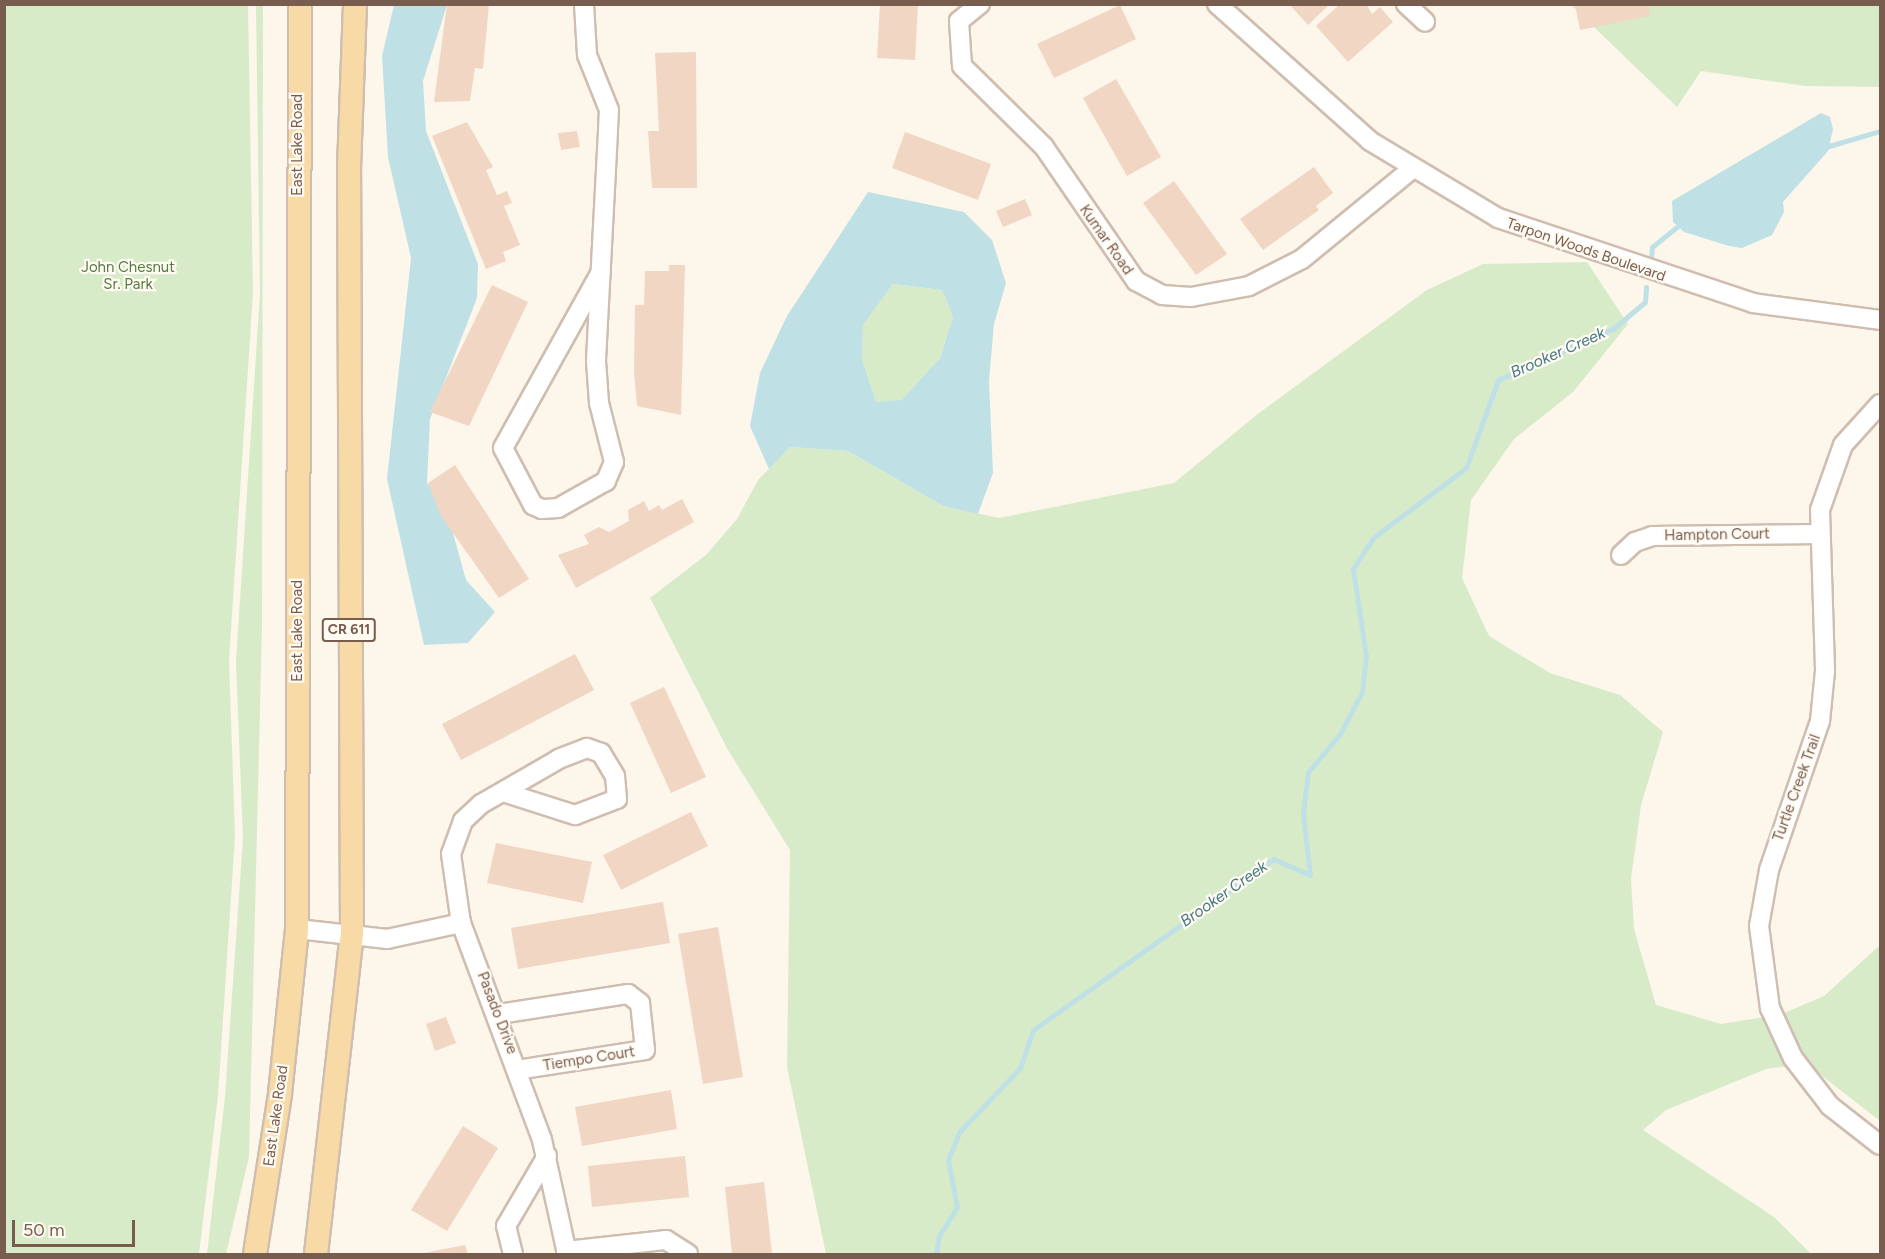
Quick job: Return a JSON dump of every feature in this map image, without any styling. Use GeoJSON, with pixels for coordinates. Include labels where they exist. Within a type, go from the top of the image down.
{"type":"FeatureCollection","features":[{"type":"Feature","properties":{"kind":"main road","name":"East Lake Road"},"geometry":{"type":"LineString","coordinates":[[255,1254],[280,1094],[297,928],[300,4]]}},
{"type":"Feature","properties":{"kind":"main road","name":"CR 611"},"geometry":{"type":"LineString","coordinates":[[316,1254],[352,932],[349,168],[355,4]]}},
{"type":"Feature","properties":{"kind":"street"},"geometry":{"type":"LineString","coordinates":[[584,4],[587,55],[609,110],[601,272],[599,404],[614,462],[606,481],[558,508],[542,509],[533,505],[503,448],[601,272]]}},
{"type":"Feature","properties":{"kind":"street","name":"Kumar Road"},"geometry":{"type":"LineString","coordinates":[[980,4],[959,21],[962,66],[1044,147],[1136,281],[1162,295],[1191,297],[1249,286],[1302,259],[1412,169]]}},
{"type":"Feature","properties":{"kind":"street"},"geometry":{"type":"LineString","coordinates":[[1407,4],[1425,22]]}},
{"type":"Feature","properties":{"kind":"street","name":"Tarpon Woods Boulevard"},"geometry":{"type":"LineString","coordinates":[[1226,7],[1302,84],[1412,169],[1498,218],[1672,280],[1753,303],[1881,320]]}},
{"type":"Feature","properties":{"kind":"street","name":"Turtle Creek Trail"},"geometry":{"type":"LineString","coordinates":[[1881,404],[1843,445],[1825,488],[1819,534],[1825,671],[1820,722],[1769,870],[1760,926],[1762,974],[1782,1039],[1809,1084],[1881,1144]]}},
{"type":"Feature","properties":{"kind":"street","name":"Hampton Court"},"geometry":{"type":"LineString","coordinates":[[1621,555],[1635,542],[1653,536],[1819,534]]}},
{"type":"Feature","properties":{"kind":"street","name":"Pasado Drive"},"geometry":{"type":"LineString","coordinates":[[503,792],[575,816],[617,799],[615,776],[606,760],[587,748],[503,792],[463,821],[451,854],[461,923],[499,1014],[547,1156],[567,1252]]}},
{"type":"Feature","properties":{"kind":"street"},"geometry":{"type":"LineString","coordinates":[[297,928],[352,932],[387,939],[461,923]]}},
{"type":"Feature","properties":{"kind":"street","name":"Tiempo Court"},"geometry":{"type":"LineString","coordinates":[[499,1014],[628,994],[640,1003],[645,1050],[518,1070]]}},
{"type":"Feature","properties":{"kind":"street"},"geometry":{"type":"LineString","coordinates":[[513,1254],[506,1227],[547,1156]]}},
{"type":"Feature","properties":{"kind":"street"},"geometry":{"type":"LineString","coordinates":[[567,1252],[666,1240],[688,1254]]}},
{"type":"Feature","properties":{"kind":"green space","name":"John Chesnut Sr. Park"},"geometry":{"type":"Polygon","coordinates":[[[5,4],[248,5],[253,292],[229,661],[235,836],[218,1096],[199,1254],[5,1254],[5,4]]]}},
{"type":"Feature","properties":{"kind":"green space"},"geometry":{"type":"Polygon","coordinates":[[[263,4],[262,627],[249,1157],[226,1254],[207,1254],[225,1097],[243,838],[236,662],[260,293],[256,5],[263,4]]]}},
{"type":"Feature","properties":{"kind":"green space"},"geometry":{"type":"Polygon","coordinates":[[[1571,5],[1880,5],[1880,87],[1805,86],[1701,71],[1677,107],[1571,5]]]}},
{"type":"Feature","properties":{"kind":"green space"},"geometry":{"type":"Polygon","coordinates":[[[1587,262],[1628,324],[1573,392],[1514,439],[1471,500],[1462,578],[1489,636],[1550,673],[1620,695],[1663,732],[1641,805],[1631,879],[1634,929],[1656,1005],[1721,1024],[1765,1017],[1788,1066],[1766,1069],[1666,1110],[1643,1130],[1774,1217],[1811,1254],[826,1254],[787,1067],[790,850],[728,750],[650,598],[706,555],[737,519],[758,480],[790,447],[848,451],[943,506],[999,518],[1174,483],[1259,413],[1427,290],[1483,264],[1587,262]]]}},
{"type":"Feature","properties":{"kind":"green space"},"geometry":{"type":"Polygon","coordinates":[[[893,284],[942,290],[953,317],[940,358],[902,401],[876,402],[862,359],[863,324],[893,284]]]}},
{"type":"Feature","properties":{"kind":"green space"},"geometry":{"type":"Polygon","coordinates":[[[1880,945],[1880,1121],[1807,1064],[1782,1014],[1824,996],[1880,945]]]}},
{"type":"Feature","properties":{"kind":"water"},"geometry":{"type":"Polygon","coordinates":[[[394,5],[447,5],[423,81],[426,131],[478,264],[477,298],[430,419],[427,483],[446,508],[466,580],[495,612],[468,643],[424,645],[387,479],[411,258],[388,157],[382,56],[394,5]]]}},
{"type":"Feature","properties":{"kind":"water"},"geometry":{"type":"Polygon","coordinates":[[[1821,113],[1830,117],[1833,129],[1828,151],[1783,202],[1784,212],[1772,235],[1742,248],[1684,232],[1673,222],[1672,201],[1821,113]]]}},
{"type":"Feature","properties":{"kind":"water"},"geometry":{"type":"Polygon","coordinates":[[[868,192],[964,212],[992,240],[1006,283],[994,324],[989,381],[993,473],[978,514],[943,506],[848,451],[790,447],[769,469],[750,426],[760,373],[787,316],[868,192]],[[893,284],[863,325],[862,359],[876,402],[902,400],[940,358],[953,317],[942,290],[893,284]]]}},
{"type":"Feature","properties":{"kind":"building"},"geometry":{"type":"Polygon","coordinates":[[[447,4],[489,4],[483,69],[475,68],[470,101],[434,102],[447,4]]]}},
{"type":"Feature","properties":{"kind":"building"},"geometry":{"type":"Polygon","coordinates":[[[880,4],[918,4],[915,60],[877,58],[880,4]]]}},
{"type":"Feature","properties":{"kind":"building"},"geometry":{"type":"Polygon","coordinates":[[[1289,4],[1330,4],[1308,25],[1289,4]]]}},
{"type":"Feature","properties":{"kind":"building"},"geometry":{"type":"Polygon","coordinates":[[[1340,4],[1366,4],[1372,14],[1380,7],[1393,22],[1348,62],[1316,26],[1340,4]]]}},
{"type":"Feature","properties":{"kind":"building"},"geometry":{"type":"Polygon","coordinates":[[[1575,4],[1648,4],[1650,16],[1580,30],[1575,4]]]}},
{"type":"Feature","properties":{"kind":"building"},"geometry":{"type":"Polygon","coordinates":[[[1120,5],[1136,39],[1054,78],[1037,44],[1120,5]]]}},
{"type":"Feature","properties":{"kind":"building"},"geometry":{"type":"Polygon","coordinates":[[[696,52],[697,188],[652,188],[648,131],[659,131],[655,53],[696,52]]]}},
{"type":"Feature","properties":{"kind":"building"},"geometry":{"type":"Polygon","coordinates":[[[1116,79],[1161,157],[1127,176],[1083,98],[1116,79]]]}},
{"type":"Feature","properties":{"kind":"building"},"geometry":{"type":"Polygon","coordinates":[[[467,122],[493,167],[486,170],[497,195],[507,191],[512,203],[504,206],[520,245],[503,252],[506,261],[486,269],[432,136],[467,122]]]}},
{"type":"Feature","properties":{"kind":"building"},"geometry":{"type":"Polygon","coordinates":[[[577,131],[580,147],[561,150],[558,133],[577,131]]]}},
{"type":"Feature","properties":{"kind":"building"},"geometry":{"type":"Polygon","coordinates":[[[905,132],[991,164],[978,200],[892,168],[905,132]]]}},
{"type":"Feature","properties":{"kind":"building"},"geometry":{"type":"Polygon","coordinates":[[[1314,167],[1333,193],[1316,206],[1319,210],[1263,250],[1240,219],[1314,167]]]}},
{"type":"Feature","properties":{"kind":"building"},"geometry":{"type":"Polygon","coordinates":[[[1174,181],[1227,254],[1196,275],[1143,203],[1174,181]]]}},
{"type":"Feature","properties":{"kind":"building"},"geometry":{"type":"Polygon","coordinates":[[[1025,199],[1032,215],[1003,227],[996,211],[1025,199]]]}},
{"type":"Feature","properties":{"kind":"building"},"geometry":{"type":"Polygon","coordinates":[[[669,265],[685,265],[681,415],[637,406],[634,372],[635,305],[644,305],[645,271],[669,271],[669,265]]]}},
{"type":"Feature","properties":{"kind":"building"},"geometry":{"type":"Polygon","coordinates":[[[492,285],[528,302],[469,426],[430,412],[492,285]]]}},
{"type":"Feature","properties":{"kind":"building"},"geometry":{"type":"Polygon","coordinates":[[[455,465],[529,579],[499,598],[441,516],[428,483],[455,465]]]}},
{"type":"Feature","properties":{"kind":"building"},"geometry":{"type":"Polygon","coordinates":[[[682,499],[694,522],[576,588],[558,555],[589,544],[584,535],[599,527],[609,532],[629,521],[628,510],[644,501],[649,511],[659,505],[662,510],[682,499]]]}},
{"type":"Feature","properties":{"kind":"building"},"geometry":{"type":"Polygon","coordinates":[[[575,654],[594,690],[461,760],[442,724],[575,654]]]}},
{"type":"Feature","properties":{"kind":"building"},"geometry":{"type":"Polygon","coordinates":[[[664,687],[706,777],[671,793],[630,703],[664,687]]]}},
{"type":"Feature","properties":{"kind":"building"},"geometry":{"type":"Polygon","coordinates":[[[691,812],[708,846],[621,890],[603,855],[691,812]]]}},
{"type":"Feature","properties":{"kind":"building"},"geometry":{"type":"Polygon","coordinates":[[[496,843],[592,862],[583,903],[487,883],[496,843]]]}},
{"type":"Feature","properties":{"kind":"building"},"geometry":{"type":"Polygon","coordinates":[[[663,902],[670,943],[518,969],[511,928],[663,902]]]}},
{"type":"Feature","properties":{"kind":"building"},"geometry":{"type":"Polygon","coordinates":[[[718,927],[743,1077],[703,1084],[678,934],[718,927]]]}},
{"type":"Feature","properties":{"kind":"building"},"geometry":{"type":"Polygon","coordinates":[[[446,1017],[456,1043],[435,1051],[426,1024],[446,1017]]]}},
{"type":"Feature","properties":{"kind":"building"},"geometry":{"type":"Polygon","coordinates":[[[671,1090],[677,1129],[582,1146],[575,1107],[671,1090]]]}},
{"type":"Feature","properties":{"kind":"building"},"geometry":{"type":"Polygon","coordinates":[[[463,1126],[498,1148],[447,1231],[411,1210],[463,1126]]]}},
{"type":"Feature","properties":{"kind":"building"},"geometry":{"type":"Polygon","coordinates":[[[685,1156],[689,1197],[592,1207],[588,1166],[685,1156]]]}},
{"type":"Feature","properties":{"kind":"building"},"geometry":{"type":"Polygon","coordinates":[[[764,1182],[772,1254],[732,1254],[725,1187],[764,1182]]]}},
{"type":"Feature","properties":{"kind":"building"},"geometry":{"type":"Polygon","coordinates":[[[465,1245],[468,1254],[424,1254],[424,1253],[465,1245]]]}},
{"type":"Feature","properties":{"kind":"waterway","name":"Brooker Creek"},"geometry":{"type":"LineString","coordinates":[[1822,148],[1880,131]]}},
{"type":"Feature","properties":{"kind":"waterway","name":"Brooker Creek"},"geometry":{"type":"LineString","coordinates":[[1651,258],[1652,247],[1682,223]]}},
{"type":"Feature","properties":{"kind":"waterway","name":"Brooker Creek"},"geometry":{"type":"LineString","coordinates":[[936,1254],[939,1236],[957,1207],[948,1160],[960,1131],[1020,1068],[1033,1030],[1274,859],[1310,875],[1303,814],[1308,772],[1340,734],[1362,692],[1366,656],[1353,569],[1374,537],[1466,468],[1498,380],[1614,328],[1645,302],[1646,287]]}}]}
